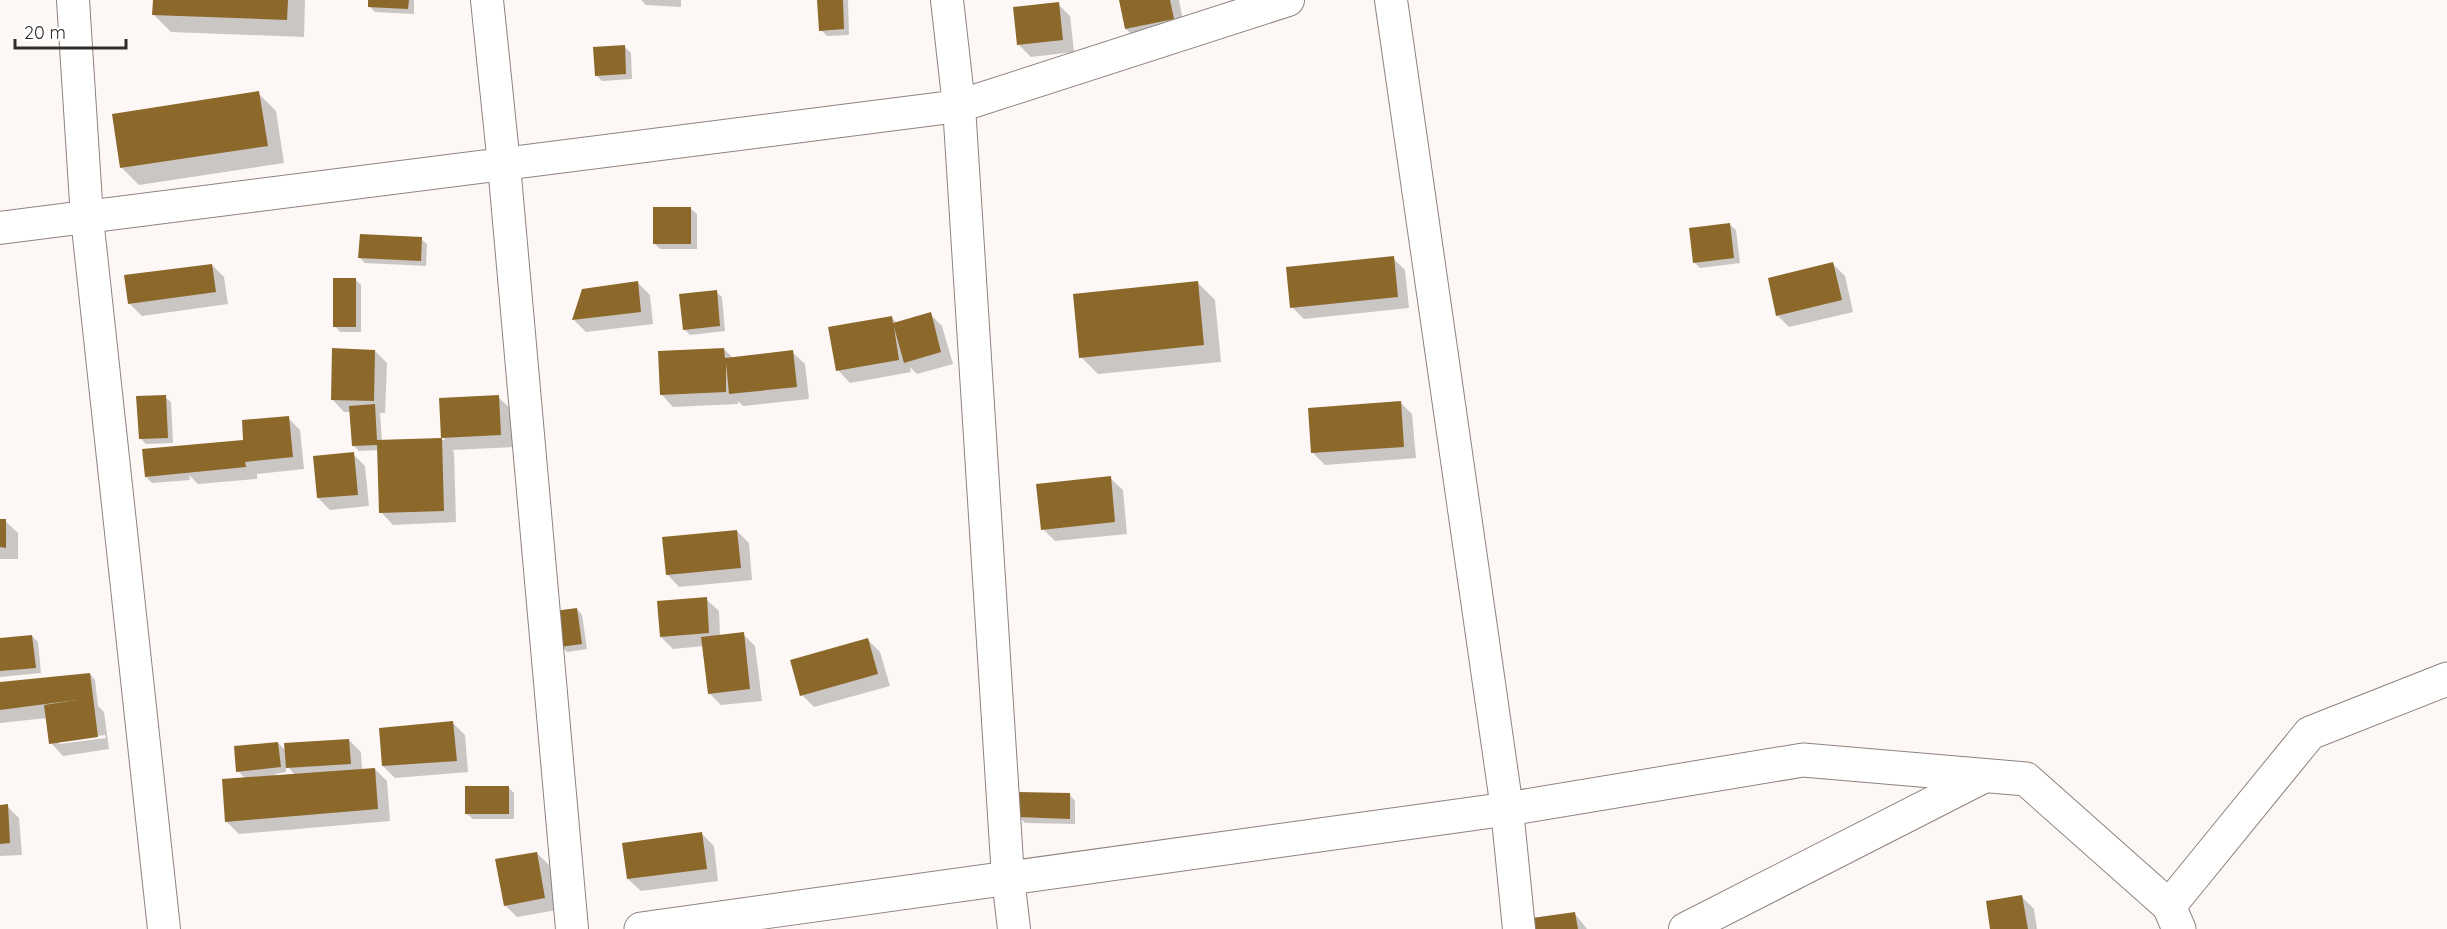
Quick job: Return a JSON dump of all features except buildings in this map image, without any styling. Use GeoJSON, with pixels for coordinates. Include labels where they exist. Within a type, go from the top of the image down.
{"type":"FeatureCollection","features":[{"type":"Feature","properties":{"kind":"street"},"geometry":{"type":"LineString","coordinates":[[73,0],[87,218],[164,929]]}},
{"type":"Feature","properties":{"kind":"street"},"geometry":{"type":"LineString","coordinates":[[487,0],[504,165],[572,929]]}},
{"type":"Feature","properties":{"kind":"street"},"geometry":{"type":"LineString","coordinates":[[947,0],[959,106],[1008,878],[1014,929]]}},
{"type":"Feature","properties":{"kind":"street"},"geometry":{"type":"LineString","coordinates":[[0,228],[959,106],[1288,0]]}},
{"type":"Feature","properties":{"kind":"street"},"geometry":{"type":"LineString","coordinates":[[1391,0],[1507,809],[1520,929]]}},
{"type":"Feature","properties":{"kind":"street"},"geometry":{"type":"LineString","coordinates":[[641,929],[1507,809],[1803,760],[2026,779],[2174,917],[2310,732],[2447,679]]}},
{"type":"Feature","properties":{"kind":"street"},"geometry":{"type":"LineString","coordinates":[[1685,929],[1985,776]]}}]}
